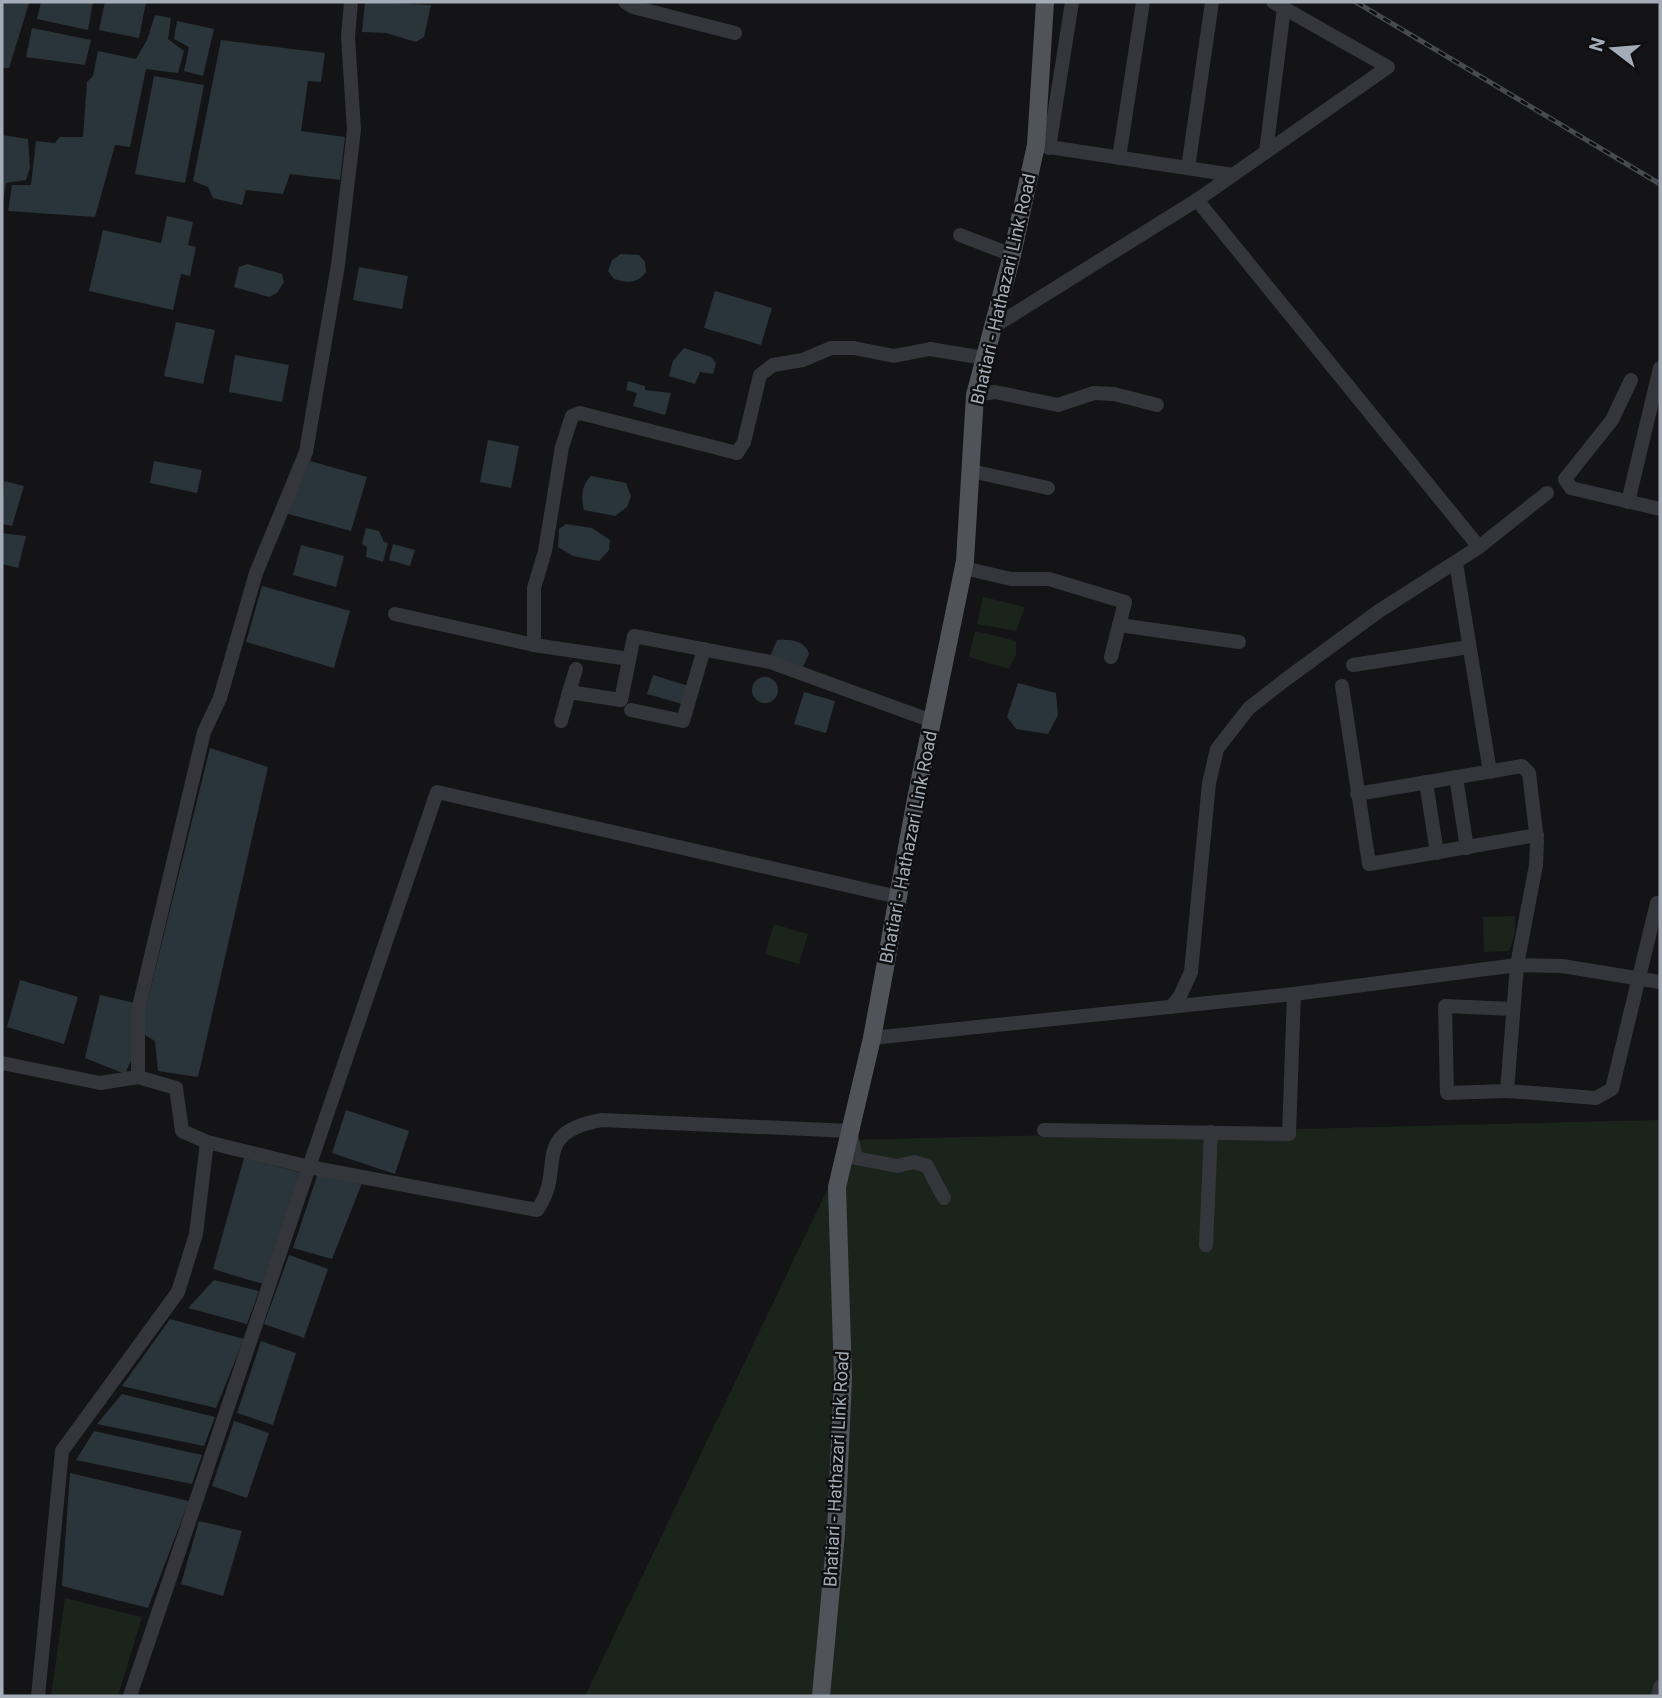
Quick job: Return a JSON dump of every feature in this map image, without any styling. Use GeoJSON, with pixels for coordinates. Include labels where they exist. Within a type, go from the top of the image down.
{"type":"FeatureCollection","features":[{"type":"Feature","properties":{"kind":"main road","name":"Bhatiari - Hathazari Link Road"},"geometry":{"type":"LineString","coordinates":[[821,1696],[836,1533],[843,1378],[836,1195],[872,1038],[964,568],[975,395],[1042,146],[1045,2]]}},
{"type":"Feature","properties":{"kind":"street"},"geometry":{"type":"LineString","coordinates":[[138,1077],[138,1011],[204,732],[220,698],[256,573],[306,452],[338,265],[354,130],[348,37],[351,2]]}},
{"type":"Feature","properties":{"kind":"street"},"geometry":{"type":"LineString","coordinates":[[625,2],[633,7],[735,33]]}},
{"type":"Feature","properties":{"kind":"street"},"geometry":{"type":"LineString","coordinates":[[1072,2],[1042,146],[1233,175]]}},
{"type":"Feature","properties":{"kind":"street"},"geometry":{"type":"LineString","coordinates":[[1119,158],[1143,2]]}},
{"type":"Feature","properties":{"kind":"street"},"geometry":{"type":"LineString","coordinates":[[1188,169],[1212,2]]}},
{"type":"Feature","properties":{"kind":"street"},"geometry":{"type":"LineString","coordinates":[[993,327],[1197,200],[1233,175],[1388,67],[1278,5],[1266,152]]}},
{"type":"Feature","properties":{"kind":"street"},"geometry":{"type":"LineString","coordinates":[[1197,200],[1479,547]]}},
{"type":"Feature","properties":{"kind":"street"},"geometry":{"type":"LineString","coordinates":[[960,235],[1013,255]]}},
{"type":"Feature","properties":{"kind":"street"},"geometry":{"type":"LineString","coordinates":[[534,645],[534,589],[545,551],[562,447],[572,416],[580,413],[737,453],[744,442],[760,375],[773,365],[803,360],[831,348],[854,348],[894,356],[930,349],[984,358]]}},
{"type":"Feature","properties":{"kind":"street"},"geometry":{"type":"LineString","coordinates":[[1628,502],[1660,368]]}},
{"type":"Feature","properties":{"kind":"street"},"geometry":{"type":"LineString","coordinates":[[1631,380],[1612,420],[1565,479],[1571,488],[1660,509]]}},
{"type":"Feature","properties":{"kind":"street"},"geometry":{"type":"LineString","coordinates":[[975,395],[995,392],[1058,405],[1094,393],[1114,394],[1157,405]]}},
{"type":"Feature","properties":{"kind":"street"},"geometry":{"type":"LineString","coordinates":[[971,471],[1048,488]]}},
{"type":"Feature","properties":{"kind":"street"},"geometry":{"type":"LineString","coordinates":[[1171,1007],[1180,996],[1191,972],[1209,783],[1217,749],[1250,708],[1289,677],[1379,611],[1479,547],[1548,493]]}},
{"type":"Feature","properties":{"kind":"street"},"geometry":{"type":"LineString","coordinates":[[1456,563],[1490,772]]}},
{"type":"Feature","properties":{"kind":"street"},"geometry":{"type":"LineString","coordinates":[[964,568],[1011,579],[1049,579],[1125,602],[1111,657]]}},
{"type":"Feature","properties":{"kind":"street"},"geometry":{"type":"LineString","coordinates":[[395,614],[497,640],[629,659]]}},
{"type":"Feature","properties":{"kind":"street"},"geometry":{"type":"LineString","coordinates":[[1119,625],[1238,642]]}},
{"type":"Feature","properties":{"kind":"street"},"geometry":{"type":"LineString","coordinates":[[569,692],[621,700],[634,636],[667,645],[705,649],[770,663],[932,721]]}},
{"type":"Feature","properties":{"kind":"street"},"geometry":{"type":"LineString","coordinates":[[1353,665],[1469,647]]}},
{"type":"Feature","properties":{"kind":"street"},"geometry":{"type":"LineString","coordinates":[[631,710],[683,721],[705,649]]}},
{"type":"Feature","properties":{"kind":"street"},"geometry":{"type":"LineString","coordinates":[[561,721],[576,669]]}},
{"type":"Feature","properties":{"kind":"street"},"geometry":{"type":"LineString","coordinates":[[1342,686],[1369,864],[1536,835]]}},
{"type":"Feature","properties":{"kind":"street"},"geometry":{"type":"LineString","coordinates":[[1357,793],[1521,766],[1527,768],[1536,835],[1536,865],[1517,965],[1507,1091]]}},
{"type":"Feature","properties":{"kind":"street"},"geometry":{"type":"LineString","coordinates":[[1456,777],[1468,848]]}},
{"type":"Feature","properties":{"kind":"street"},"geometry":{"type":"LineString","coordinates":[[1426,782],[1437,853]]}},
{"type":"Feature","properties":{"kind":"street"},"geometry":{"type":"LineString","coordinates":[[130,1696],[437,792],[898,897]]}},
{"type":"Feature","properties":{"kind":"street"},"geometry":{"type":"LineString","coordinates":[[1513,1009],[1445,1006],[1447,1093],[1507,1091],[1596,1098],[1612,1089],[1641,979],[1657,903]]}},
{"type":"Feature","properties":{"kind":"street"},"geometry":{"type":"LineString","coordinates":[[872,1038],[1294,994],[1517,965],[1562,966],[1660,982]]}},
{"type":"Feature","properties":{"kind":"street"},"geometry":{"type":"LineString","coordinates":[[1044,1130],[1289,1133],[1294,994]]}},
{"type":"Feature","properties":{"kind":"street"},"geometry":{"type":"LineString","coordinates":[[2,1063],[100,1083],[138,1077],[176,1087],[182,1131],[207,1142],[309,1167],[537,1210],[542,1203],[551,1156],[559,1138],[576,1125],[602,1120],[850,1131],[856,1158],[897,1166],[914,1162],[927,1166],[944,1198]]}},
{"type":"Feature","properties":{"kind":"street"},"geometry":{"type":"LineString","coordinates":[[1206,1245],[1211,1132]]}},
{"type":"Feature","properties":{"kind":"street"},"geometry":{"type":"LineString","coordinates":[[38,1696],[62,1451],[178,1292],[196,1234],[207,1142]]}},
{"type":"Feature","properties":{"kind":"street"},"geometry":{"type":"LineString","coordinates":[[1658,1696],[1660,1687]]}},
{"type":"Feature","properties":{"kind":"shaded area"},"geometry":{"type":"Polygon","coordinates":[[[2,2],[29,3],[9,68],[2,68],[2,2]]]}},
{"type":"Feature","properties":{"kind":"shaded area"},"geometry":{"type":"Polygon","coordinates":[[[41,2],[93,2],[88,30],[37,19],[41,2]]]}},
{"type":"Feature","properties":{"kind":"shaded area"},"geometry":{"type":"Polygon","coordinates":[[[105,2],[146,2],[139,38],[99,30],[105,2]]]}},
{"type":"Feature","properties":{"kind":"shaded area"},"geometry":{"type":"Polygon","coordinates":[[[365,2],[431,5],[424,37],[416,42],[386,33],[362,32],[365,2]]]}},
{"type":"Feature","properties":{"kind":"shaded area"},"geometry":{"type":"Polygon","coordinates":[[[155,15],[171,18],[168,39],[184,51],[178,73],[146,69],[130,147],[115,145],[95,217],[8,211],[12,185],[31,185],[36,141],[55,143],[60,137],[83,137],[87,82],[93,76],[98,51],[136,59],[147,40],[155,15]]]}},
{"type":"Feature","properties":{"kind":"shaded area"},"geometry":{"type":"Polygon","coordinates":[[[177,21],[214,29],[203,76],[184,71],[189,47],[174,39],[177,21]]]}},
{"type":"Feature","properties":{"kind":"shaded area"},"geometry":{"type":"Polygon","coordinates":[[[32,28],[91,40],[85,65],[26,57],[32,28]]]}},
{"type":"Feature","properties":{"kind":"shaded area"},"geometry":{"type":"Polygon","coordinates":[[[221,40],[325,53],[321,82],[308,81],[301,131],[345,137],[340,180],[290,174],[283,194],[246,190],[242,205],[213,198],[208,187],[193,181],[221,40]]]}},
{"type":"Feature","properties":{"kind":"shaded area"},"geometry":{"type":"Polygon","coordinates":[[[154,76],[204,85],[185,183],[135,174],[154,76]]]}},
{"type":"Feature","properties":{"kind":"shaded area"},"geometry":{"type":"Polygon","coordinates":[[[2,135],[28,139],[30,168],[26,180],[6,183],[2,208],[2,135]]]}},
{"type":"Feature","properties":{"kind":"shaded area"},"geometry":{"type":"Polygon","coordinates":[[[167,216],[193,222],[188,245],[196,247],[190,276],[181,274],[173,310],[89,291],[103,230],[161,243],[167,216]]]}},
{"type":"Feature","properties":{"kind":"shaded area"},"geometry":{"type":"Polygon","coordinates":[[[621,254],[639,255],[645,262],[646,272],[639,279],[614,279],[608,271],[612,260],[621,254]]]}},
{"type":"Feature","properties":{"kind":"shaded area"},"geometry":{"type":"Polygon","coordinates":[[[247,264],[282,274],[284,282],[277,293],[269,297],[234,287],[239,267],[247,264]]]}},
{"type":"Feature","properties":{"kind":"shaded area"},"geometry":{"type":"Polygon","coordinates":[[[359,267],[408,276],[402,309],[353,300],[359,267]]]}},
{"type":"Feature","properties":{"kind":"shaded area"},"geometry":{"type":"Polygon","coordinates":[[[715,291],[772,308],[761,345],[704,328],[715,291]]]}},
{"type":"Feature","properties":{"kind":"shaded area"},"geometry":{"type":"Polygon","coordinates":[[[176,322],[215,330],[203,384],[164,376],[176,322]]]}},
{"type":"Feature","properties":{"kind":"shaded area"},"geometry":{"type":"Polygon","coordinates":[[[684,348],[711,357],[716,363],[713,374],[700,372],[695,384],[669,376],[673,361],[684,348]]]}},
{"type":"Feature","properties":{"kind":"shaded area"},"geometry":{"type":"Polygon","coordinates":[[[235,355],[289,365],[282,402],[229,392],[235,355]]]}},
{"type":"Feature","properties":{"kind":"shaded area"},"geometry":{"type":"Polygon","coordinates":[[[628,381],[645,386],[645,390],[671,393],[665,415],[633,406],[637,393],[626,390],[628,381]]]}},
{"type":"Feature","properties":{"kind":"shaded area"},"geometry":{"type":"Polygon","coordinates":[[[488,440],[519,446],[511,488],[480,482],[488,440]]]}},
{"type":"Feature","properties":{"kind":"shaded area"},"geometry":{"type":"Polygon","coordinates":[[[154,461],[202,470],[197,493],[150,483],[154,461]]]}},
{"type":"Feature","properties":{"kind":"shaded area"},"geometry":{"type":"Polygon","coordinates":[[[310,461],[367,477],[351,531],[285,513],[310,461]]]}},
{"type":"Feature","properties":{"kind":"shaded area"},"geometry":{"type":"Polygon","coordinates":[[[591,476],[626,483],[631,496],[627,507],[615,516],[584,510],[583,492],[585,483],[591,476]]]}},
{"type":"Feature","properties":{"kind":"shaded area"},"geometry":{"type":"Polygon","coordinates":[[[4,481],[24,486],[12,526],[2,524],[4,481]]]}},
{"type":"Feature","properties":{"kind":"shaded area"},"geometry":{"type":"Polygon","coordinates":[[[566,524],[592,528],[610,540],[609,550],[599,561],[573,556],[558,547],[559,529],[566,524]]]}},
{"type":"Feature","properties":{"kind":"shaded area"},"geometry":{"type":"Polygon","coordinates":[[[366,528],[379,531],[384,542],[388,543],[383,562],[366,557],[367,547],[362,544],[366,528]]]}},
{"type":"Feature","properties":{"kind":"shaded area"},"geometry":{"type":"Polygon","coordinates":[[[2,533],[26,536],[18,568],[2,564],[2,533]]]}},
{"type":"Feature","properties":{"kind":"shaded area"},"geometry":{"type":"Polygon","coordinates":[[[393,544],[415,550],[410,566],[389,560],[393,544]]]}},
{"type":"Feature","properties":{"kind":"shaded area"},"geometry":{"type":"Polygon","coordinates":[[[301,545],[344,556],[336,587],[293,575],[301,545]]]}},
{"type":"Feature","properties":{"kind":"shaded area"},"geometry":{"type":"Polygon","coordinates":[[[262,586],[350,611],[334,668],[246,642],[262,586]]]}},
{"type":"Feature","properties":{"kind":"shaded area"},"geometry":{"type":"Polygon","coordinates":[[[983,597],[1025,607],[1016,631],[977,624],[983,597]]]}},
{"type":"Feature","properties":{"kind":"shaded area"},"geometry":{"type":"Polygon","coordinates":[[[975,631],[1016,641],[1016,655],[1009,669],[969,657],[975,631]]]}},
{"type":"Feature","properties":{"kind":"shaded area"},"geometry":{"type":"Polygon","coordinates":[[[777,640],[792,640],[807,649],[809,654],[802,669],[770,657],[777,640]]]}},
{"type":"Feature","properties":{"kind":"shaded area"},"geometry":{"type":"Polygon","coordinates":[[[653,675],[692,687],[686,705],[647,694],[653,675]]]}},
{"type":"Feature","properties":{"kind":"shaded area"},"geometry":{"type":"Polygon","coordinates":[[[765,677],[774,681],[778,690],[774,699],[765,703],[756,699],[752,690],[756,681],[765,677]]]}},
{"type":"Feature","properties":{"kind":"shaded area"},"geometry":{"type":"Polygon","coordinates":[[[1018,683],[1056,693],[1058,715],[1048,734],[1016,729],[1007,717],[1018,683]]]}},
{"type":"Feature","properties":{"kind":"shaded area"},"geometry":{"type":"Polygon","coordinates":[[[804,692],[835,701],[826,733],[794,724],[804,692]]]}},
{"type":"Feature","properties":{"kind":"shaded area"},"geometry":{"type":"Polygon","coordinates":[[[210,748],[268,767],[198,1077],[158,1071],[155,1041],[143,1034],[144,1015],[210,748]]]}},
{"type":"Feature","properties":{"kind":"shaded area"},"geometry":{"type":"Polygon","coordinates":[[[1515,916],[1515,934],[1509,951],[1484,952],[1483,917],[1515,916]]]}},
{"type":"Feature","properties":{"kind":"shaded area"},"geometry":{"type":"Polygon","coordinates":[[[774,924],[808,934],[799,964],[765,954],[774,924]]]}},
{"type":"Feature","properties":{"kind":"shaded area"},"geometry":{"type":"Polygon","coordinates":[[[20,980],[78,997],[64,1044],[7,1027],[20,980]]]}},
{"type":"Feature","properties":{"kind":"shaded area"},"geometry":{"type":"Polygon","coordinates":[[[100,995],[135,1003],[132,1058],[125,1074],[85,1058],[100,995]]]}},
{"type":"Feature","properties":{"kind":"shaded area"},"geometry":{"type":"Polygon","coordinates":[[[346,1110],[409,1131],[395,1174],[332,1153],[346,1110]]]}},
{"type":"Feature","properties":{"kind":"shaded area"},"geometry":{"type":"Polygon","coordinates":[[[1660,1120],[1660,1696],[585,1696],[851,1140],[1660,1120]]]}},
{"type":"Feature","properties":{"kind":"shaded area"},"geometry":{"type":"Polygon","coordinates":[[[244,1158],[303,1173],[263,1284],[213,1269],[244,1158]]]}},
{"type":"Feature","properties":{"kind":"shaded area"},"geometry":{"type":"Polygon","coordinates":[[[318,1173],[362,1183],[332,1259],[293,1248],[318,1173]]]}},
{"type":"Feature","properties":{"kind":"shaded area"},"geometry":{"type":"Polygon","coordinates":[[[289,1255],[328,1269],[304,1338],[264,1324],[289,1255]]]}},
{"type":"Feature","properties":{"kind":"shaded area"},"geometry":{"type":"Polygon","coordinates":[[[214,1280],[259,1291],[247,1324],[188,1308],[214,1280]]]}},
{"type":"Feature","properties":{"kind":"shaded area"},"geometry":{"type":"Polygon","coordinates":[[[170,1319],[244,1339],[216,1408],[122,1386],[170,1319]]]}},
{"type":"Feature","properties":{"kind":"shaded area"},"geometry":{"type":"Polygon","coordinates":[[[261,1341],[296,1353],[273,1425],[237,1413],[261,1341]]]}},
{"type":"Feature","properties":{"kind":"shaded area"},"geometry":{"type":"Polygon","coordinates":[[[122,1394],[215,1417],[204,1446],[97,1424],[122,1394]]]}},
{"type":"Feature","properties":{"kind":"shaded area"},"geometry":{"type":"Polygon","coordinates":[[[234,1421],[269,1433],[247,1498],[212,1486],[234,1421]]]}},
{"type":"Feature","properties":{"kind":"shaded area"},"geometry":{"type":"Polygon","coordinates":[[[94,1431],[202,1455],[192,1484],[76,1460],[94,1431]]]}},
{"type":"Feature","properties":{"kind":"shaded area"},"geometry":{"type":"Polygon","coordinates":[[[70,1473],[189,1501],[148,1608],[62,1586],[70,1473]]]}},
{"type":"Feature","properties":{"kind":"shaded area"},"geometry":{"type":"Polygon","coordinates":[[[199,1521],[242,1531],[223,1596],[181,1584],[199,1521]]]}},
{"type":"Feature","properties":{"kind":"shaded area"},"geometry":{"type":"Polygon","coordinates":[[[65,1598],[142,1617],[118,1696],[51,1696],[65,1598]]]}},
{"type":"Feature","properties":{"kind":"railway"},"geometry":{"type":"LineString","coordinates":[[1356,2],[1660,184]]}}]}
